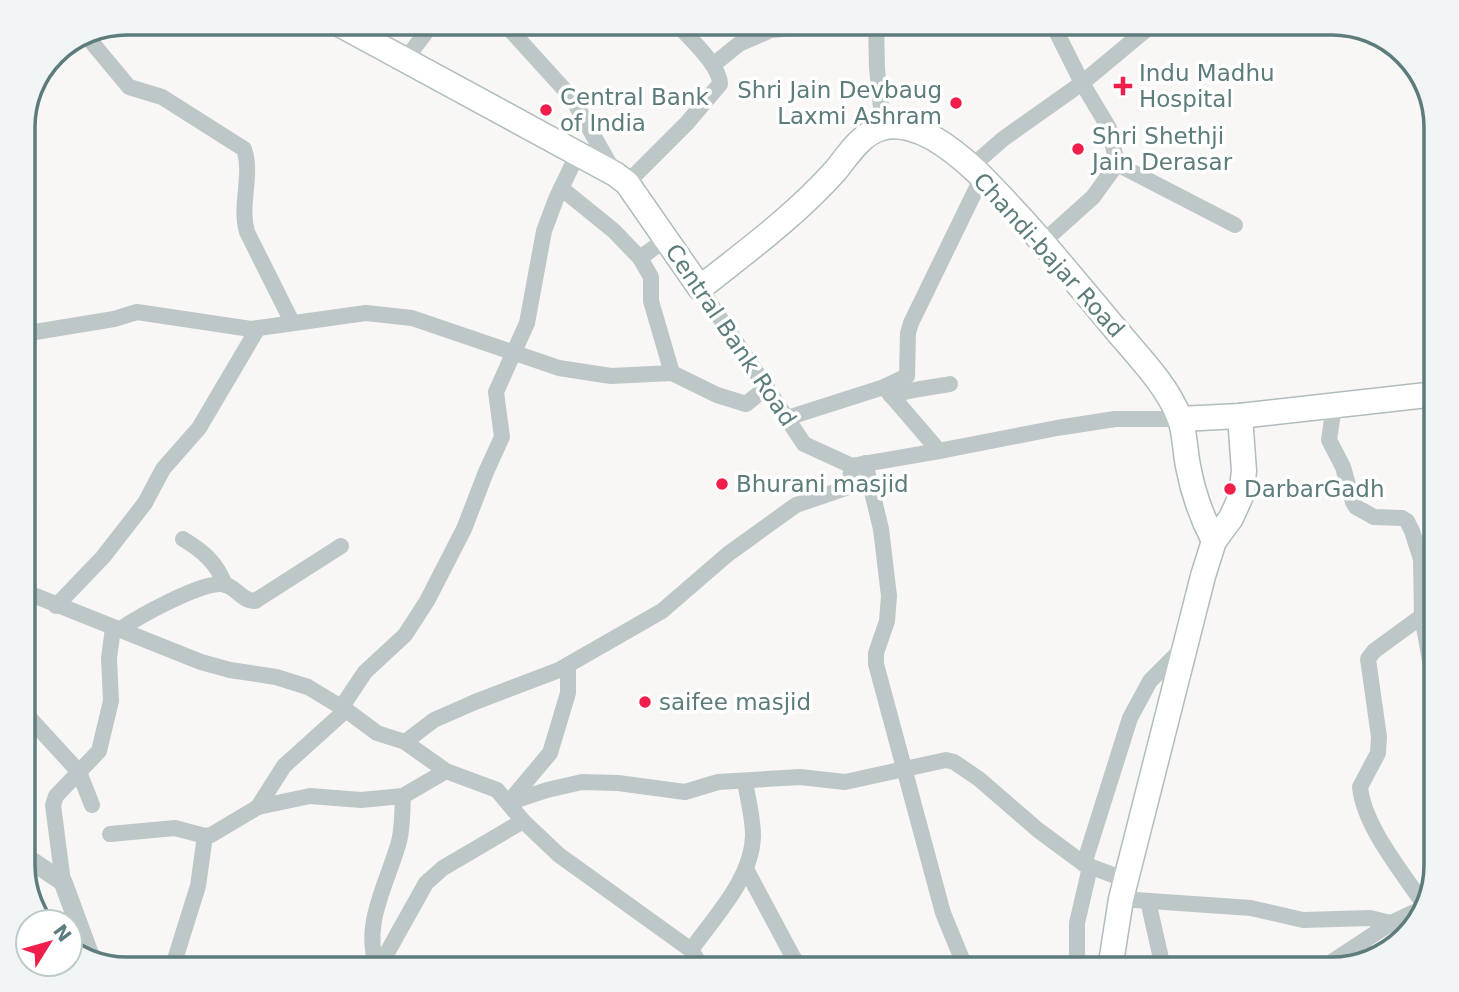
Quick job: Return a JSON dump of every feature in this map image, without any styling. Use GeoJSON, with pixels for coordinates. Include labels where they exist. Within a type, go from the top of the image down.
{"type":"FeatureCollection","features":[{"type":"Feature","properties":{"kind":"main road","name":"Central Bank Road"},"geometry":{"type":"LineString","coordinates":[[359,35],[621,179],[700,288]]}},
{"type":"Feature","properties":{"kind":"main road","name":"Chandi-bajar Road"},"geometry":{"type":"LineString","coordinates":[[883,127],[901,127],[934,139],[976,172],[1042,242],[1150,371],[1180,419]]}},
{"type":"Feature","properties":{"kind":"main road"},"geometry":{"type":"LineString","coordinates":[[700,288],[788,217],[820,187],[854,147],[883,127]]}},
{"type":"Feature","properties":{"kind":"main road"},"geometry":{"type":"LineString","coordinates":[[1214,541],[1199,512],[1180,419],[1240,416],[1424,395]]}},
{"type":"Feature","properties":{"kind":"main road"},"geometry":{"type":"LineString","coordinates":[[1112,957],[1124,889],[1184,648],[1214,541],[1231,518],[1241,496],[1244,471],[1240,416]]}},
{"type":"Feature","properties":{"kind":"street"},"geometry":{"type":"LineString","coordinates":[[405,60],[424,35]]}},
{"type":"Feature","properties":{"kind":"street"},"geometry":{"type":"LineString","coordinates":[[515,35],[572,98],[621,179],[687,123],[720,84],[719,75],[713,65],[687,35]]}},
{"type":"Feature","properties":{"kind":"street"},"geometry":{"type":"LineString","coordinates":[[713,65],[739,44],[760,35]]}},
{"type":"Feature","properties":{"kind":"street"},"geometry":{"type":"LineString","coordinates":[[876,35],[883,127]]}},
{"type":"Feature","properties":{"kind":"street"},"geometry":{"type":"LineString","coordinates":[[1042,242],[1093,197],[1117,164],[1109,128],[1058,35]]}},
{"type":"Feature","properties":{"kind":"street"},"geometry":{"type":"LineString","coordinates":[[888,391],[907,376],[911,323],[976,172],[1003,139],[1082,83],[1140,35]]}},
{"type":"Feature","properties":{"kind":"street"},"geometry":{"type":"LineString","coordinates":[[92,43],[129,87],[162,97],[244,149],[244,221],[292,323]]}},
{"type":"Feature","properties":{"kind":"street"},"geometry":{"type":"LineString","coordinates":[[258,807],[284,766],[344,709],[365,672],[405,635],[427,601],[464,530],[502,437],[496,392],[527,323],[544,231],[578,153]]}},
{"type":"Feature","properties":{"kind":"street"},"geometry":{"type":"LineString","coordinates":[[1117,164],[1235,225]]}},
{"type":"Feature","properties":{"kind":"street"},"geometry":{"type":"LineString","coordinates":[[561,188],[614,231],[640,258],[651,277],[651,301],[672,373]]}},
{"type":"Feature","properties":{"kind":"street"},"geometry":{"type":"LineString","coordinates":[[640,258],[666,239]]}},
{"type":"Feature","properties":{"kind":"street","name":"Central Bank Road"},"geometry":{"type":"LineString","coordinates":[[700,288],[804,444],[859,464]]}},
{"type":"Feature","properties":{"kind":"street"},"geometry":{"type":"LineString","coordinates":[[35,332],[114,319],[137,312],[251,330],[366,313],[412,318],[559,368],[611,376],[672,373],[717,395],[746,404],[766,387]]}},
{"type":"Feature","properties":{"kind":"street"},"geometry":{"type":"LineString","coordinates":[[56,606],[103,557],[145,503],[163,469],[199,428],[258,328]]}},
{"type":"Feature","properties":{"kind":"street"},"geometry":{"type":"LineString","coordinates":[[787,418],[888,391],[911,388],[921,390],[950,384]]}},
{"type":"Feature","properties":{"kind":"street"},"geometry":{"type":"LineString","coordinates":[[888,391],[939,451]]}},
{"type":"Feature","properties":{"kind":"street"},"geometry":{"type":"LineString","coordinates":[[1334,406],[1329,440],[1343,467],[1353,502],[1374,517],[1402,518],[1407,521],[1412,531],[1421,559],[1424,627]]}},
{"type":"Feature","properties":{"kind":"street"},"geometry":{"type":"LineString","coordinates":[[859,464],[1115,419],[1180,419]]}},
{"type":"Feature","properties":{"kind":"street"},"geometry":{"type":"LineString","coordinates":[[405,742],[433,720],[568,665],[663,611],[728,554],[796,505],[849,487],[859,464]]}},
{"type":"Feature","properties":{"kind":"street"},"geometry":{"type":"LineString","coordinates":[[859,464],[881,529],[889,596],[887,621],[876,653],[876,664],[943,914],[961,957]]}},
{"type":"Feature","properties":{"kind":"street"},"geometry":{"type":"LineString","coordinates":[[183,539],[204,553],[219,570],[225,584],[246,601],[255,601],[341,546]]}},
{"type":"Feature","properties":{"kind":"street"},"geometry":{"type":"LineString","coordinates":[[87,947],[63,882],[53,805],[56,796],[99,751],[111,701],[109,658],[116,629],[192,591],[225,584]]}},
{"type":"Feature","properties":{"kind":"street"},"geometry":{"type":"LineString","coordinates":[[35,596],[201,662],[230,670],[276,677],[308,687],[377,733],[405,742],[446,771],[497,790],[523,821],[559,855],[691,950],[695,957]]}},
{"type":"Feature","properties":{"kind":"street"},"geometry":{"type":"LineString","coordinates":[[1418,897],[1377,834],[1360,787],[1378,753],[1368,659],[1374,651],[1422,616]]}},
{"type":"Feature","properties":{"kind":"street"},"geometry":{"type":"LineString","coordinates":[[1077,957],[1077,923],[1087,865],[1130,718],[1150,681],[1184,648]]}},
{"type":"Feature","properties":{"kind":"street"},"geometry":{"type":"LineString","coordinates":[[508,803],[550,753],[568,693],[568,665]]}},
{"type":"Feature","properties":{"kind":"street"},"geometry":{"type":"LineString","coordinates":[[35,724],[79,772],[92,804]]}},
{"type":"Feature","properties":{"kind":"street"},"geometry":{"type":"LineString","coordinates":[[508,803],[582,782],[618,783],[685,792],[718,782],[800,777],[845,782],[946,760],[954,762],[979,779],[1038,830],[1087,865],[1148,901],[1251,908],[1303,920],[1370,918],[1391,923]]}},
{"type":"Feature","properties":{"kind":"street"},"geometry":{"type":"LineString","coordinates":[[110,834],[175,828],[205,836],[218,832],[258,807],[310,796],[361,800],[403,796],[446,771]]}},
{"type":"Feature","properties":{"kind":"street"},"geometry":{"type":"LineString","coordinates":[[691,950],[746,869],[753,835],[745,782]]}},
{"type":"Feature","properties":{"kind":"street"},"geometry":{"type":"LineString","coordinates":[[374,957],[371,929],[400,841],[403,796]]}},
{"type":"Feature","properties":{"kind":"street"},"geometry":{"type":"LineString","coordinates":[[385,957],[426,883],[443,868],[523,821]]}},
{"type":"Feature","properties":{"kind":"street"},"geometry":{"type":"LineString","coordinates":[[176,957],[198,886],[205,836]]}},
{"type":"Feature","properties":{"kind":"street"},"geometry":{"type":"LineString","coordinates":[[35,863],[63,882]]}},
{"type":"Feature","properties":{"kind":"street"},"geometry":{"type":"LineString","coordinates":[[746,869],[793,957]]}},
{"type":"Feature","properties":{"kind":"street"},"geometry":{"type":"LineString","coordinates":[[1148,901],[1161,957]]}},
{"type":"Feature","properties":{"kind":"street"},"geometry":{"type":"LineString","coordinates":[[1340,956],[1410,913]]}},
{"type":"Feature","properties":{"kind":"place","name":"Indu Madhu Hospital"},"geometry":{"type":"Point","coordinates":[1123,86]}},
{"type":"Feature","properties":{"kind":"place","name":"Shri Jain Devbaug Laxmi Ashram"},"geometry":{"type":"Point","coordinates":[956,103]}},
{"type":"Feature","properties":{"kind":"place","name":"Central Bank of India"},"geometry":{"type":"Point","coordinates":[546,110]}},
{"type":"Feature","properties":{"kind":"place","name":"Shri Shethji Jain Derasar"},"geometry":{"type":"Point","coordinates":[1078,149]}},
{"type":"Feature","properties":{"kind":"place","name":"Bhurani masjid"},"geometry":{"type":"Point","coordinates":[722,484]}},
{"type":"Feature","properties":{"kind":"place","name":"DarbarGadh"},"geometry":{"type":"Point","coordinates":[1230,489]}},
{"type":"Feature","properties":{"kind":"place","name":"saifee masjid"},"geometry":{"type":"Point","coordinates":[645,702]}}]}
